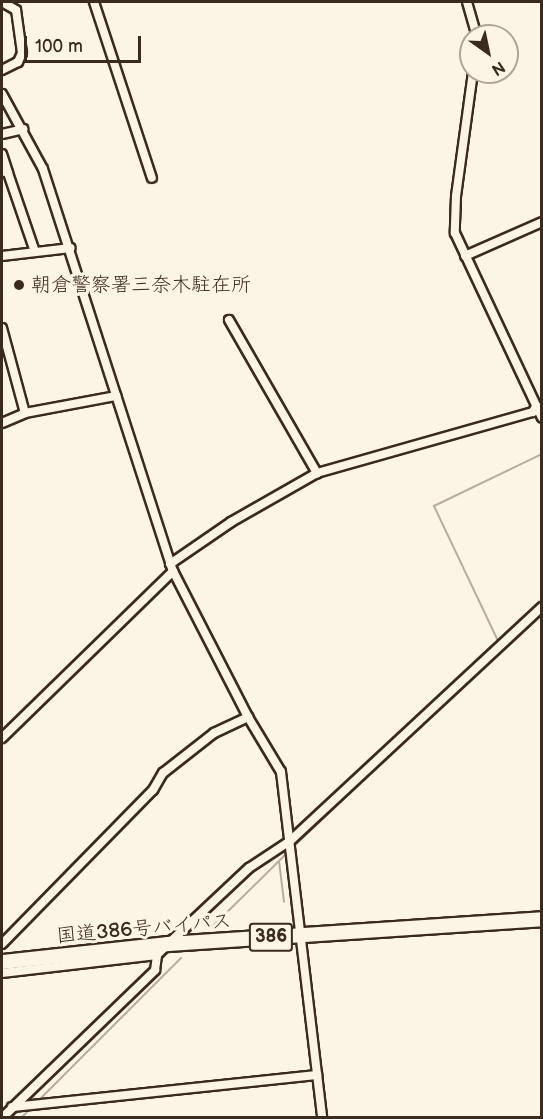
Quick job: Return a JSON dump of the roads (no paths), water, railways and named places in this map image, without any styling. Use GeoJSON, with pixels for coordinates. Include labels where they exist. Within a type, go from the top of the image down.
{"type":"FeatureCollection","features":[{"type":"Feature","properties":{"kind":"highway","name":"国道386号バイパス"},"geometry":{"type":"LineString","coordinates":[[2,962],[168,944],[542,919]]}},
{"type":"Feature","properties":{"kind":"street"},"geometry":{"type":"LineString","coordinates":[[2,2],[16,10],[22,53],[18,62],[2,70]]}},
{"type":"Feature","properties":{"kind":"street"},"geometry":{"type":"LineString","coordinates":[[94,2],[152,178]]}},
{"type":"Feature","properties":{"kind":"street"},"geometry":{"type":"LineString","coordinates":[[467,2],[473,24]]}},
{"type":"Feature","properties":{"kind":"street"},"geometry":{"type":"LineString","coordinates":[[471,84],[456,196],[455,233],[542,418]]}},
{"type":"Feature","properties":{"kind":"street"},"geometry":{"type":"LineString","coordinates":[[2,94],[43,169],[71,248],[172,567],[248,717],[280,772],[301,935],[314,1076],[322,1118]]}},
{"type":"Feature","properties":{"kind":"street"},"geometry":{"type":"LineString","coordinates":[[2,134],[22,130]]}},
{"type":"Feature","properties":{"kind":"street"},"geometry":{"type":"LineString","coordinates":[[2,154],[5,172],[36,252]]}},
{"type":"Feature","properties":{"kind":"street"},"geometry":{"type":"LineString","coordinates":[[465,256],[542,222]]}},
{"type":"Feature","properties":{"kind":"street"},"geometry":{"type":"LineString","coordinates":[[2,256],[71,248]]}},
{"type":"Feature","properties":{"kind":"street"},"geometry":{"type":"LineString","coordinates":[[229,320],[317,472]]}},
{"type":"Feature","properties":{"kind":"street"},"geometry":{"type":"LineString","coordinates":[[2,328],[25,413]]}},
{"type":"Feature","properties":{"kind":"street"},"geometry":{"type":"LineString","coordinates":[[2,423],[25,413],[116,396]]}},
{"type":"Feature","properties":{"kind":"street"},"geometry":{"type":"LineString","coordinates":[[2,738],[172,567],[231,522],[317,472],[533,412],[536,406]]}},
{"type":"Feature","properties":{"kind":"street"},"geometry":{"type":"LineString","coordinates":[[2,1118],[155,970],[158,955],[168,944],[249,868],[290,841],[542,607]]}},
{"type":"Feature","properties":{"kind":"street"},"geometry":{"type":"LineString","coordinates":[[2,944],[153,790],[163,773],[214,734],[248,717]]}},
{"type":"Feature","properties":{"kind":"street"},"geometry":{"type":"LineString","coordinates":[[2,972],[158,955]]}},
{"type":"Feature","properties":{"kind":"street"},"geometry":{"type":"LineString","coordinates":[[12,1107],[314,1076]]}},
{"type":"Feature","properties":{"kind":"waterway"},"geometry":{"type":"LineString","coordinates":[[499,643],[434,506],[542,454]]}},
{"type":"Feature","properties":{"kind":"waterway"},"geometry":{"type":"LineString","coordinates":[[292,848],[459,689]]}},
{"type":"Feature","properties":{"kind":"waterway"},"geometry":{"type":"LineString","coordinates":[[211,928],[288,852]]}},
{"type":"Feature","properties":{"kind":"waterway"},"geometry":{"type":"LineString","coordinates":[[279,861],[284,902]]}},
{"type":"Feature","properties":{"kind":"waterway"},"geometry":{"type":"LineString","coordinates":[[36,1103],[181,958]]}},
{"type":"Feature","properties":{"kind":"waterway"},"geometry":{"type":"LineString","coordinates":[[21,1118],[32,1107]]}},
{"type":"Feature","properties":{"kind":"place","name":"朝倉警察署三奈木駐在所"},"geometry":{"type":"Point","coordinates":[19,285]}}]}
